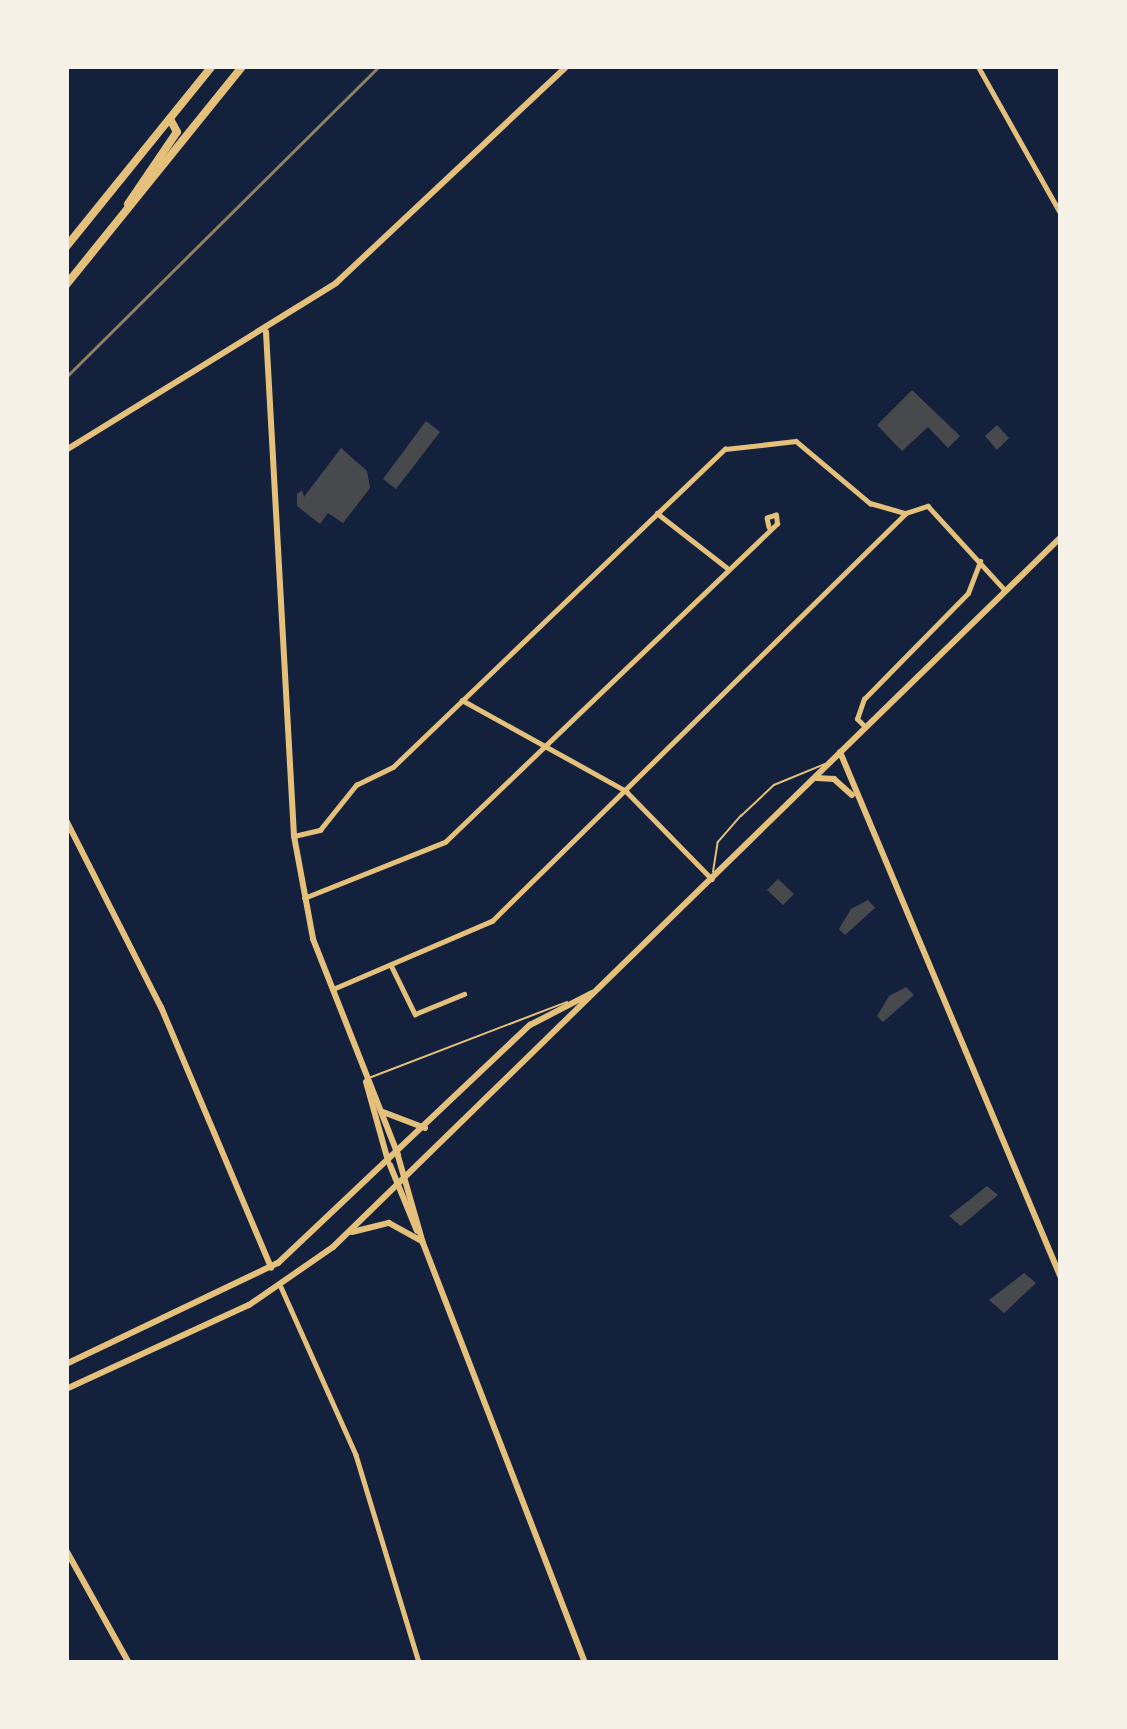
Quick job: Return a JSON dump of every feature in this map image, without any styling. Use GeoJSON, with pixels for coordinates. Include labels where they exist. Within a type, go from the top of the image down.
{"type":"FeatureCollection","features":[{"type":"Feature","properties":{"kind":"main road"},"geometry":{"type":"LineString","coordinates":[[66,247],[212,66]]}},
{"type":"Feature","properties":{"kind":"main road"},"geometry":{"type":"LineString","coordinates":[[66,285],[243,66]]}},
{"type":"Feature","properties":{"kind":"main road"},"geometry":{"type":"LineString","coordinates":[[66,449],[266,332],[383,244],[567,66]]}},
{"type":"Feature","properties":{"kind":"main road"},"geometry":{"type":"LineString","coordinates":[[122,216],[177,132],[170,119]]}},
{"type":"Feature","properties":{"kind":"main road"},"geometry":{"type":"LineString","coordinates":[[266,332],[294,836],[304,898],[366,1078],[389,1164],[401,1181]]}},
{"type":"Feature","properties":{"kind":"main road"},"geometry":{"type":"LineString","coordinates":[[66,1388],[281,1287],[348,1234],[1061,537]]}},
{"type":"Feature","properties":{"kind":"main road"},"geometry":{"type":"LineString","coordinates":[[840,752],[1061,1278]]}},
{"type":"Feature","properties":{"kind":"main road"},"geometry":{"type":"LineString","coordinates":[[806,786],[833,778],[858,802]]}},
{"type":"Feature","properties":{"kind":"main road"},"geometry":{"type":"LineString","coordinates":[[66,820],[161,1007],[271,1268]]}},
{"type":"Feature","properties":{"kind":"main road"},"geometry":{"type":"LineString","coordinates":[[66,1364],[271,1268],[398,1156],[530,1025],[567,1002],[596,992]]}},
{"type":"Feature","properties":{"kind":"main road"},"geometry":{"type":"LineString","coordinates":[[366,1078],[383,1112],[422,1241],[585,1663]]}},
{"type":"Feature","properties":{"kind":"main road"},"geometry":{"type":"LineString","coordinates":[[383,1112],[425,1128]]}},
{"type":"Feature","properties":{"kind":"main road"},"geometry":{"type":"LineString","coordinates":[[348,1234],[389,1222],[422,1241]]}},
{"type":"Feature","properties":{"kind":"main road"},"geometry":{"type":"LineString","coordinates":[[66,1550],[129,1663]]}},
{"type":"Feature","properties":{"kind":"street"},"geometry":{"type":"LineString","coordinates":[[978,70],[1061,214]]}},
{"type":"Feature","properties":{"kind":"street"},"geometry":{"type":"LineString","coordinates":[[294,836],[320,830],[356,785],[393,767],[719,452],[789,439],[870,503],[906,513]]}},
{"type":"Feature","properties":{"kind":"street"},"geometry":{"type":"LineString","coordinates":[[332,988],[492,921],[906,513],[928,506],[982,559],[1005,590]]}},
{"type":"Feature","properties":{"kind":"street"},"geometry":{"type":"LineString","coordinates":[[657,513],[726,567]]}},
{"type":"Feature","properties":{"kind":"street"},"geometry":{"type":"LineString","coordinates":[[304,898],[445,842],[769,527]]}},
{"type":"Feature","properties":{"kind":"street"},"geometry":{"type":"LineString","coordinates":[[865,727],[856,719],[864,699],[968,593],[982,559]]}},
{"type":"Feature","properties":{"kind":"street"},"geometry":{"type":"LineString","coordinates":[[462,700],[626,791],[712,879]]}},
{"type":"Feature","properties":{"kind":"street"},"geometry":{"type":"LineString","coordinates":[[392,965],[416,1014],[464,994]]}},
{"type":"Feature","properties":{"kind":"street"},"geometry":{"type":"LineString","coordinates":[[281,1287],[356,1455],[418,1663]]}},
{"type":"Feature","properties":{"kind":"lane"},"geometry":{"type":"LineString","coordinates":[[712,879],[718,842],[741,816],[774,785],[828,763]]}},
{"type":"Feature","properties":{"kind":"lane"},"geometry":{"type":"LineString","coordinates":[[366,1078],[567,1002]]}},
{"type":"Feature","properties":{"kind":"building"},"geometry":{"type":"Polygon","coordinates":[[[912,390],[960,436],[948,448],[928,427],[902,451],[877,425],[912,390]]]}},
{"type":"Feature","properties":{"kind":"building"},"geometry":{"type":"Polygon","coordinates":[[[426,421],[440,432],[396,489],[383,479],[426,421]]]}},
{"type":"Feature","properties":{"kind":"building"},"geometry":{"type":"Polygon","coordinates":[[[997,425],[1009,438],[997,450],[985,436],[997,425]]]}},
{"type":"Feature","properties":{"kind":"building"},"geometry":{"type":"Polygon","coordinates":[[[341,448],[367,471],[370,488],[343,523],[328,513],[320,524],[297,506],[297,494],[302,490],[304,497],[341,448]]]}},
{"type":"Feature","properties":{"kind":"building"},"geometry":{"type":"Polygon","coordinates":[[[778,879],[794,894],[783,905],[767,890],[778,879]]]}},
{"type":"Feature","properties":{"kind":"building"},"geometry":{"type":"Polygon","coordinates":[[[868,900],[875,908],[845,935],[839,929],[851,909],[868,900]]]}},
{"type":"Feature","properties":{"kind":"building"},"geometry":{"type":"Polygon","coordinates":[[[906,987],[914,995],[883,1022],[877,1016],[889,996],[906,987]]]}},
{"type":"Feature","properties":{"kind":"building"},"geometry":{"type":"Polygon","coordinates":[[[987,1186],[998,1195],[961,1226],[949,1216],[987,1186]]]}},
{"type":"Feature","properties":{"kind":"building"},"geometry":{"type":"Polygon","coordinates":[[[1024,1273],[1036,1283],[1004,1313],[989,1300],[1024,1273]]]}},
{"type":"Feature","properties":{"kind":"railway"},"geometry":{"type":"LineString","coordinates":[[66,377],[379,66]]}}]}
